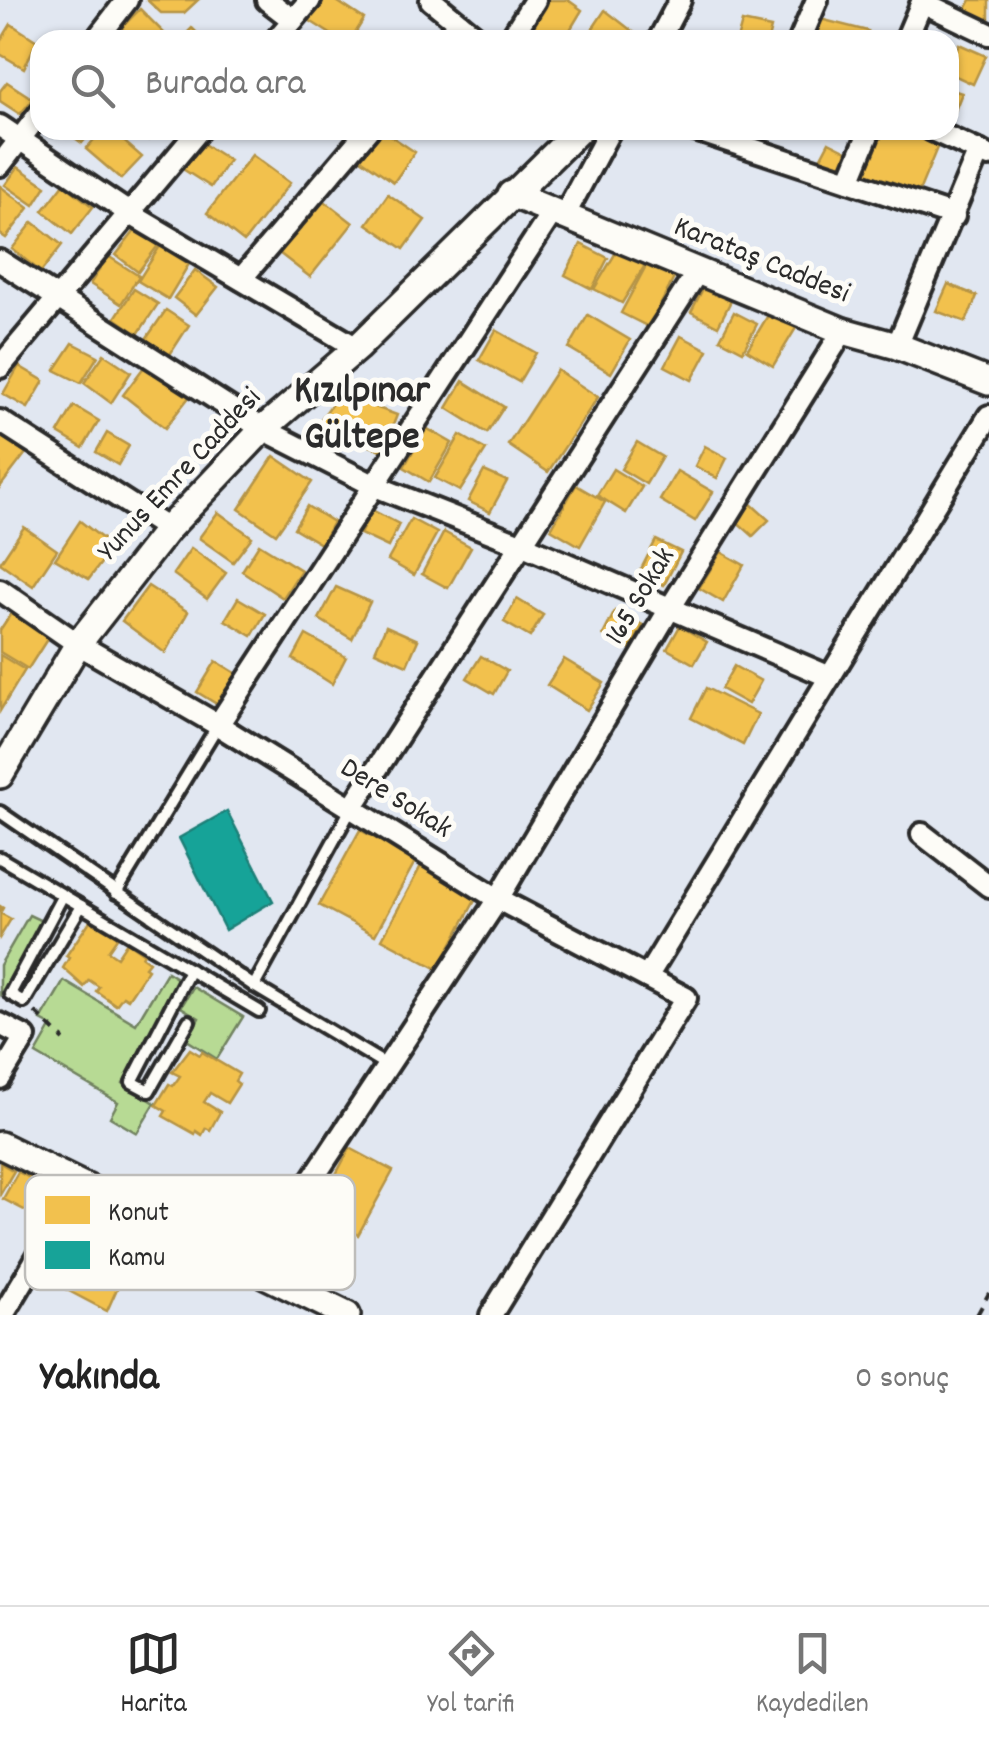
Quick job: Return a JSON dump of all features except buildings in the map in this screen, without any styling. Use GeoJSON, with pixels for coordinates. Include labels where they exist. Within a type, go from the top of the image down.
{"type":"FeatureCollection","features":[{"type":"Feature","properties":{"kind":"street"},"geometry":{"type":"LineString","coordinates":[[104,30],[127,0]]}},
{"type":"Feature","properties":{"kind":"street"},"geometry":{"type":"LineString","coordinates":[[268,0],[293,20]]}},
{"type":"Feature","properties":{"kind":"street"},"geometry":{"type":"LineString","coordinates":[[284,30],[310,0]]}},
{"type":"Feature","properties":{"kind":"street"},"geometry":{"type":"LineString","coordinates":[[431,0],[468,30]]}},
{"type":"Feature","properties":{"kind":"street"},"geometry":{"type":"LineString","coordinates":[[516,30],[534,0]]}},
{"type":"Feature","properties":{"kind":"street"},"geometry":{"type":"LineString","coordinates":[[664,30],[680,0]]}},
{"type":"Feature","properties":{"kind":"street"},"geometry":{"type":"LineString","coordinates":[[804,30],[818,0]]}},
{"type":"Feature","properties":{"kind":"street"},"geometry":{"type":"LineString","coordinates":[[910,30],[922,1],[989,34]]}},
{"type":"Feature","properties":{"kind":"street"},"geometry":{"type":"LineString","coordinates":[[452,30],[458,22]]}},
{"type":"Feature","properties":{"kind":"street"},"geometry":{"type":"LineString","coordinates":[[0,126],[129,213],[356,348]]}},
{"type":"Feature","properties":{"kind":"street"},"geometry":{"type":"LineString","coordinates":[[0,165],[30,126]]}},
{"type":"Feature","properties":{"kind":"street"},"geometry":{"type":"LineString","coordinates":[[0,367],[191,140]]}},
{"type":"Feature","properties":{"kind":"street"},"geometry":{"type":"LineString","coordinates":[[242,279],[360,140]]}},
{"type":"Feature","properties":{"kind":"street","name":"Yunus Emre Caddesi"},"geometry":{"type":"LineString","coordinates":[[0,775],[78,644],[168,529],[263,430],[356,348],[568,140]]}},
{"type":"Feature","properties":{"kind":"street"},"geometry":{"type":"LineString","coordinates":[[218,725],[558,216],[598,140]]}},
{"type":"Feature","properties":{"kind":"street"},"geometry":{"type":"LineString","coordinates":[[756,140],[849,181],[954,216]]}},
{"type":"Feature","properties":{"kind":"street"},"geometry":{"type":"LineString","coordinates":[[849,181],[866,140]]}},
{"type":"Feature","properties":{"kind":"street"},"geometry":{"type":"LineString","coordinates":[[896,346],[984,154],[954,140]]}},
{"type":"Feature","properties":{"kind":"street","name":"Karataş Caddesi"},"geometry":{"type":"LineString","coordinates":[[511,194],[843,330],[989,382]]}},
{"type":"Feature","properties":{"kind":"street"},"geometry":{"type":"LineString","coordinates":[[0,261],[263,430],[375,486],[523,545],[830,678]]}},
{"type":"Feature","properties":{"kind":"street"},"geometry":{"type":"LineString","coordinates":[[351,810],[698,271]]}},
{"type":"Feature","properties":{"kind":"street","name":"165 Sokak"},"geometry":{"type":"LineString","coordinates":[[316,1175],[498,899],[669,610],[843,330]]}},
{"type":"Feature","properties":{"kind":"street"},"geometry":{"type":"LineString","coordinates":[[647,977],[989,416]]}},
{"type":"Feature","properties":{"kind":"street"},"geometry":{"type":"LineString","coordinates":[[0,422],[168,529]]}},
{"type":"Feature","properties":{"kind":"street","name":"Dere Sokak"},"geometry":{"type":"LineString","coordinates":[[0,590],[78,644],[218,725],[498,899],[686,998],[491,1315]]}},
{"type":"Feature","properties":{"kind":"street"},"geometry":{"type":"LineString","coordinates":[[922,834],[989,886]]}},
{"type":"Feature","properties":{"kind":"street"},"geometry":{"type":"LineString","coordinates":[[0,1024],[25,1037],[0,1078]]}},
{"type":"Feature","properties":{"kind":"street"},"geometry":{"type":"LineString","coordinates":[[0,1145],[62,1175]]}},
{"type":"Feature","properties":{"kind":"street"},"geometry":{"type":"LineString","coordinates":[[3,1315],[25,1278]]}},
{"type":"Feature","properties":{"kind":"street"},"geometry":{"type":"LineString","coordinates":[[295,1290],[346,1315]]}},
{"type":"Feature","properties":{"kind":"lane"},"geometry":{"type":"LineString","coordinates":[[116,893],[218,725]]}},
{"type":"Feature","properties":{"kind":"lane"},"geometry":{"type":"LineString","coordinates":[[254,986],[351,810]]}},
{"type":"Feature","properties":{"kind":"lane"},"geometry":{"type":"LineString","coordinates":[[0,812],[254,986],[388,1066]]}},
{"type":"Feature","properties":{"kind":"lane"},"geometry":{"type":"LineString","coordinates":[[0,858],[259,1010]]}},
{"type":"Feature","properties":{"kind":"lane"},"geometry":{"type":"LineString","coordinates":[[63,895],[10,994],[24,1002],[81,906]]}},
{"type":"Feature","properties":{"kind":"lane"},"geometry":{"type":"LineString","coordinates":[[189,1021],[149,1091],[132,1082],[190,970]]}},
{"type":"Feature","properties":{"kind":"path"},"geometry":{"type":"LineString","coordinates":[[24,1002],[64,1040]]}},
{"type":"Feature","properties":{"kind":"path"},"geometry":{"type":"LineString","coordinates":[[978,1315],[989,1293]]}},
{"type":"Feature","properties":{"kind":"green space"},"geometry":{"type":"Polygon","coordinates":[[[29,915],[42,921],[0,995],[0,965],[29,915]]]}},
{"type":"Feature","properties":{"kind":"green space"},"geometry":{"type":"Polygon","coordinates":[[[167,972],[181,981],[123,1083],[155,1103],[137,1133],[110,1117],[118,1102],[36,1054],[52,1026],[41,1020],[64,981],[136,1024],[167,972]]]}},
{"type":"Feature","properties":{"kind":"green space"},"geometry":{"type":"Polygon","coordinates":[[[193,987],[243,1017],[217,1059],[187,1040],[199,1018],[181,1007],[193,987]]]}},
{"type":"Feature","properties":{"kind":"district","name":"Kızılpınar Gültepe"},"geometry":{"type":"Point","coordinates":[362,416]}}]}
